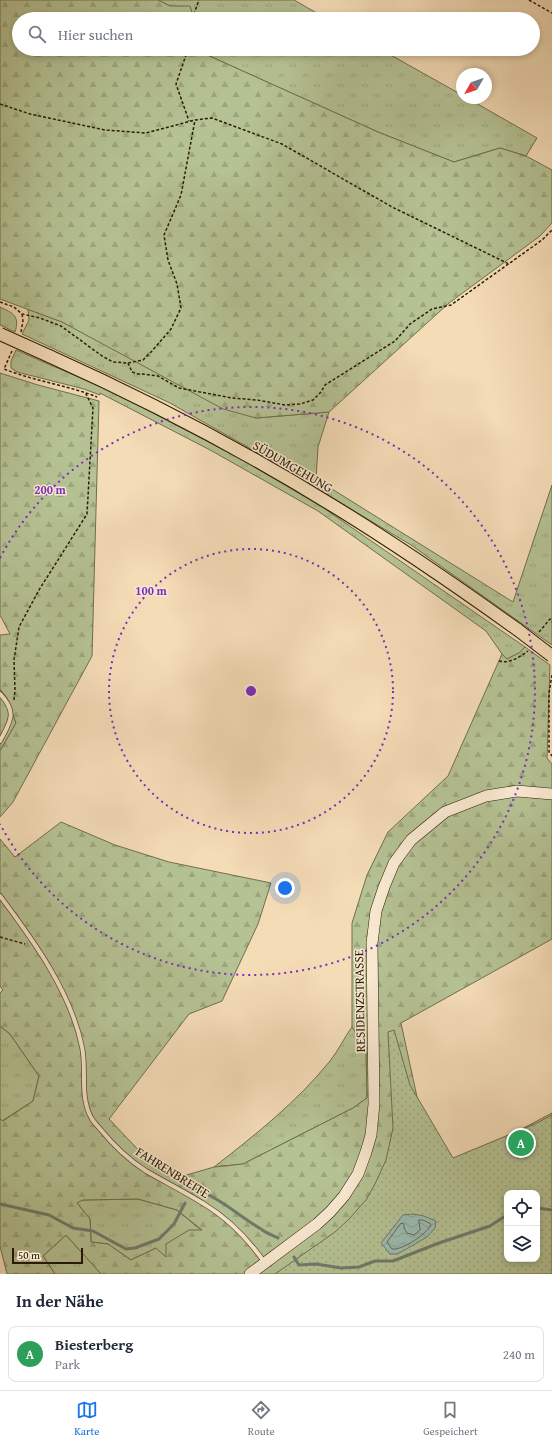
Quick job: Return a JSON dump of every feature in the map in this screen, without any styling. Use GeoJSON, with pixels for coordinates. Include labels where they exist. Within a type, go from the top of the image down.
{"type":"FeatureCollection","features":[{"type":"Feature","properties":{"kind":"main road","name":"SÜDUMGEHUNG"},"geometry":{"type":"LineString","coordinates":[[0,334],[85,372],[200,429],[334,506],[450,582],[552,656]]}},
{"type":"Feature","properties":{"kind":"main road","name":"RESIDENZSTRASSE"},"geometry":{"type":"LineString","coordinates":[[250,1274],[317,1224],[344,1196],[358,1174],[366,1152],[371,1135],[374,1104],[372,943],[376,911],[394,863],[411,840],[445,812],[486,796],[517,791],[552,794]]}},
{"type":"Feature","properties":{"kind":"lane"},"geometry":{"type":"LineString","coordinates":[[0,694],[10,710],[11,722],[0,741]]}},
{"type":"Feature","properties":{"kind":"lane","name":"FAHRENBREITE"},"geometry":{"type":"LineString","coordinates":[[0,896],[26,931],[59,985],[73,1017],[83,1048],[85,1096],[91,1118],[114,1145],[145,1170],[206,1204],[238,1230],[254,1247],[265,1263]]}},
{"type":"Feature","properties":{"kind":"path"},"geometry":{"type":"LineString","coordinates":[[195,12],[199,0]]}},
{"type":"Feature","properties":{"kind":"path"},"geometry":{"type":"LineString","coordinates":[[529,0],[552,13]]}},
{"type":"Feature","properties":{"kind":"path"},"geometry":{"type":"LineString","coordinates":[[186,56],[176,84],[190,121]]}},
{"type":"Feature","properties":{"kind":"path"},"geometry":{"type":"LineString","coordinates":[[0,104],[30,114],[105,130],[146,133],[190,121],[212,118],[282,144],[392,207],[509,264]]}},
{"type":"Feature","properties":{"kind":"path"},"geometry":{"type":"LineString","coordinates":[[0,302],[14,308],[22,314],[40,318],[61,326],[102,356],[113,362],[128,363],[143,360],[171,329],[181,308],[177,284],[168,260],[164,235],[181,195],[195,120]]}},
{"type":"Feature","properties":{"kind":"path"},"geometry":{"type":"LineString","coordinates":[[128,363],[132,372],[158,376],[179,388],[232,398],[257,400],[285,405],[300,404],[313,400],[321,392],[325,385],[394,341],[410,324],[432,309],[451,305],[542,240],[552,230]]}},
{"type":"Feature","properties":{"kind":"path"},"geometry":{"type":"LineString","coordinates":[[19,335],[24,321],[22,314]]}},
{"type":"Feature","properties":{"kind":"path"},"geometry":{"type":"LineString","coordinates":[[4,369],[14,347]]}},
{"type":"Feature","properties":{"kind":"path"},"geometry":{"type":"LineString","coordinates":[[0,368],[19,375],[85,392],[97,397]]}},
{"type":"Feature","properties":{"kind":"path"},"geometry":{"type":"LineString","coordinates":[[11,722],[15,690],[14,660],[19,627],[39,590],[87,514],[93,408],[85,392]]}},
{"type":"Feature","properties":{"kind":"path"},"geometry":{"type":"LineString","coordinates":[[552,675],[549,693],[549,752],[552,756]]}},
{"type":"Feature","properties":{"kind":"path"},"geometry":{"type":"LineString","coordinates":[[0,937],[35,946]]}},
{"type":"Feature","properties":{"kind":"green space"},"geometry":{"type":"Polygon","coordinates":[[[0,0],[158,0],[170,6],[190,6],[192,12],[12,12],[12,56],[209,56],[378,132],[454,162],[500,148],[526,156],[552,170],[552,223],[540,236],[449,303],[329,412],[256,418],[223,409],[62,322],[0,299],[0,0]]]}},
{"type":"Feature","properties":{"kind":"green space"},"geometry":{"type":"Polygon","coordinates":[[[158,0],[294,0],[315,12],[192,12],[190,7],[170,6],[158,0]]]}},
{"type":"Feature","properties":{"kind":"green space"},"geometry":{"type":"Polygon","coordinates":[[[209,56],[392,56],[456,92],[456,104],[478,104],[537,138],[526,156],[500,148],[454,162],[378,132],[209,56]]]}},
{"type":"Feature","properties":{"kind":"green space"},"geometry":{"type":"Polygon","coordinates":[[[0,307],[12,313],[16,319],[17,322],[15,332],[0,325],[0,307]]]}},
{"type":"Feature","properties":{"kind":"green space"},"geometry":{"type":"Polygon","coordinates":[[[28,309],[62,322],[256,418],[329,412],[318,447],[316,479],[513,602],[552,485],[552,645],[411,545],[244,445],[170,403],[22,334],[29,320],[28,309]]]}},
{"type":"Feature","properties":{"kind":"green space"},"geometry":{"type":"Polygon","coordinates":[[[16,350],[113,392],[237,457],[322,507],[525,647],[519,653],[507,659],[486,631],[318,511],[212,451],[100,393],[100,395],[84,389],[17,372],[11,368],[11,361],[16,350]]]}},
{"type":"Feature","properties":{"kind":"green space"},"geometry":{"type":"Polygon","coordinates":[[[0,373],[38,385],[99,401],[92,656],[13,802],[0,817],[0,751],[16,723],[7,698],[0,689],[0,635],[10,634],[0,615],[0,373]]]}},
{"type":"Feature","properties":{"kind":"green space"},"geometry":{"type":"Polygon","coordinates":[[[525,647],[550,665],[547,758],[552,764],[552,939],[401,1023],[437,1184],[484,1149],[552,1113],[552,1274],[101,1274],[66,1235],[43,1256],[55,1274],[7,1274],[0,1246],[0,1119],[3,1121],[33,1101],[39,1076],[10,1034],[0,1026],[0,993],[3,990],[0,986],[0,839],[15,857],[61,822],[115,845],[169,862],[271,883],[258,924],[222,1001],[189,1014],[109,1119],[146,1158],[183,1176],[214,1167],[243,1164],[353,1108],[367,1098],[366,1047],[352,1027],[352,923],[367,875],[388,832],[448,776],[502,654],[507,659],[519,653],[525,647]],[[138,1199],[83,1200],[77,1203],[90,1219],[91,1242],[108,1244],[131,1260],[156,1248],[166,1257],[166,1244],[189,1230],[202,1230],[177,1210],[138,1199]]]}},
{"type":"Feature","properties":{"kind":"green space"},"geometry":{"type":"Polygon","coordinates":[[[0,689],[7,698],[16,723],[0,751],[0,689]]]}},
{"type":"Feature","properties":{"kind":"green space"},"geometry":{"type":"Polygon","coordinates":[[[0,1026],[10,1034],[39,1076],[33,1101],[2,1121],[0,1119],[0,1026]]]}},
{"type":"Feature","properties":{"kind":"green space"},"geometry":{"type":"Polygon","coordinates":[[[352,1027],[366,1047],[367,1098],[353,1108],[243,1164],[214,1167],[260,1130],[304,1090],[330,1061],[352,1027]]]}},
{"type":"Feature","properties":{"kind":"green space"},"geometry":{"type":"Polygon","coordinates":[[[394,1030],[410,1085],[453,1158],[535,1124],[552,1115],[552,1274],[275,1274],[335,1232],[366,1200],[386,1160],[393,1128],[388,1032],[394,1030]]]}},
{"type":"Feature","properties":{"kind":"green space"},"geometry":{"type":"Polygon","coordinates":[[[138,1199],[177,1210],[202,1231],[166,1258],[156,1248],[131,1260],[108,1244],[91,1242],[90,1219],[77,1203],[82,1200],[138,1199]]]}},
{"type":"Feature","properties":{"kind":"green space"},"geometry":{"type":"Polygon","coordinates":[[[66,1235],[101,1274],[55,1274],[43,1256],[66,1235]]]}},
{"type":"Feature","properties":{"kind":"water"},"geometry":{"type":"Polygon","coordinates":[[[413,1214],[424,1216],[436,1221],[435,1228],[427,1237],[403,1251],[397,1254],[390,1254],[381,1243],[403,1215],[413,1214]]]}},
{"type":"Feature","properties":{"kind":"waterway"},"geometry":{"type":"LineString","coordinates":[[191,1188],[201,1191],[219,1201],[267,1233],[278,1238]]}},
{"type":"Feature","properties":{"kind":"waterway"},"geometry":{"type":"LineString","coordinates":[[0,1204],[49,1215],[73,1228],[93,1231],[126,1249],[135,1248],[159,1239],[174,1224],[185,1203]]}},
{"type":"Feature","properties":{"kind":"waterway"},"geometry":{"type":"LineString","coordinates":[[540,1208],[552,1210]]}},
{"type":"Feature","properties":{"kind":"waterway"},"geometry":{"type":"LineString","coordinates":[[294,1257],[299,1265],[316,1264],[341,1268],[359,1267],[375,1261],[393,1261],[439,1243],[490,1226],[504,1217]]}},
{"type":"Feature","properties":{"kind":"place","name":"Biesterberg"},"geometry":{"type":"Point","coordinates":[521,1143]}}]}
